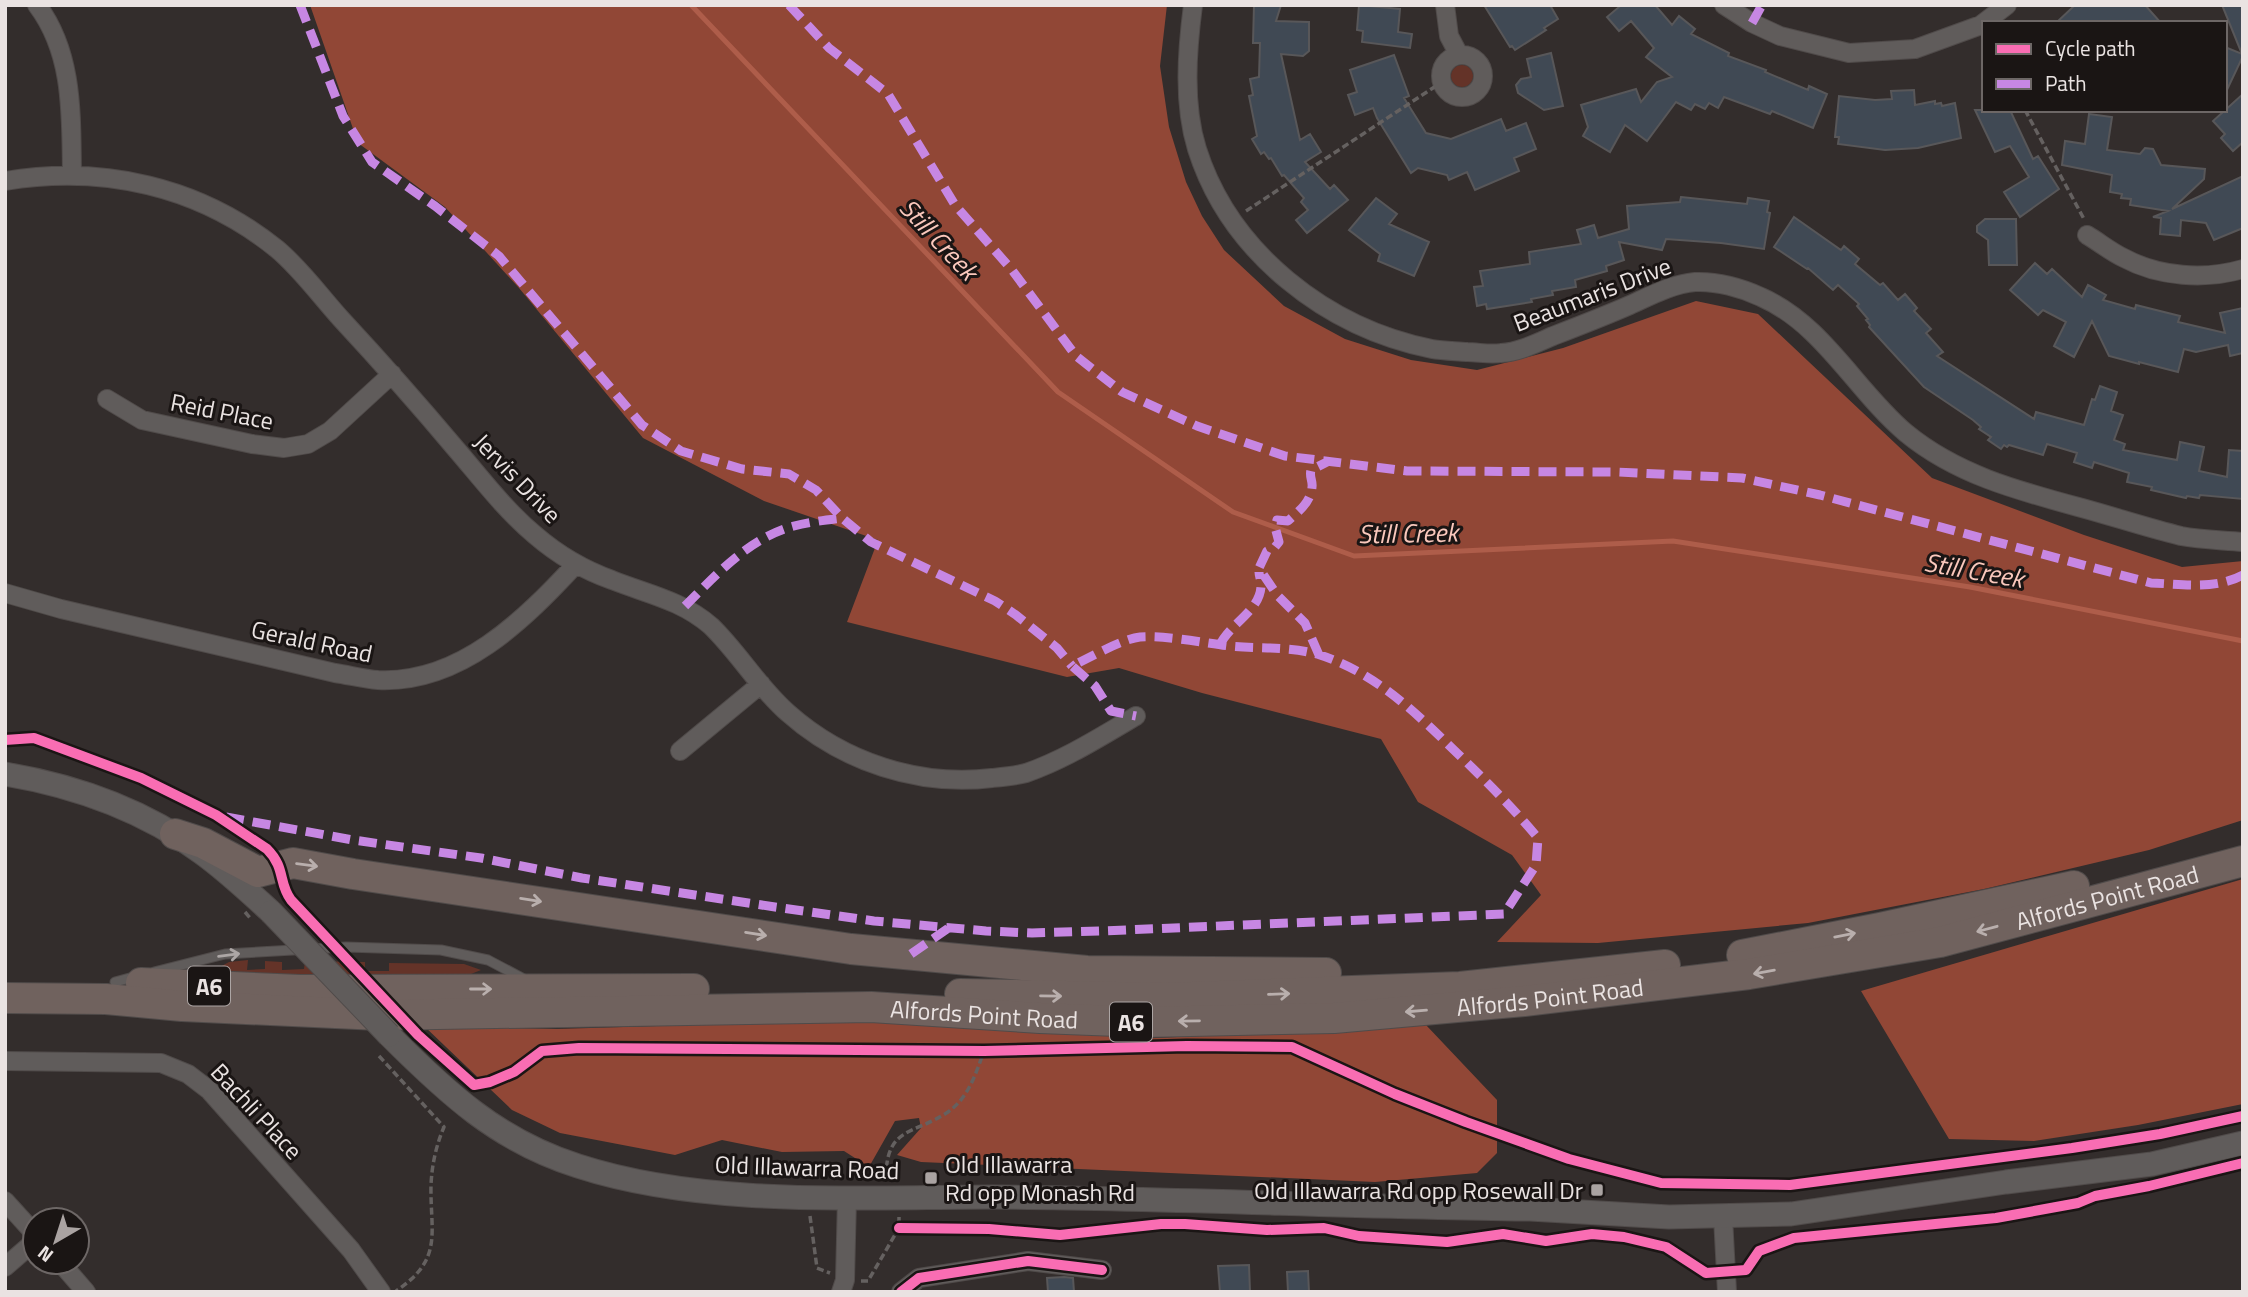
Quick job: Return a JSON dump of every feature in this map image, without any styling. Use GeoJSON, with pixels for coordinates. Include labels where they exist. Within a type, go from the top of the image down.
{"type":"FeatureCollection","features":[{"type":"Feature","properties":{"kind":"highway","name":"A6"},"geometry":{"type":"LineString","coordinates":[[175,834],[203,843],[258,872],[286,864],[314,865],[353,874],[851,949],[1087,971],[1335,973],[1574,963],[1615,969]]}},
{"type":"Feature","properties":{"kind":"highway","name":"Alfords Point Road"},"geometry":{"type":"LineString","coordinates":[[5,980],[300,990],[724,989],[1166,998],[1461,987],[1734,956],[1892,926],[2058,890],[2243,839]]}},
{"type":"Feature","properties":{"kind":"highway","name":"Alfords Point Road"},"geometry":{"type":"LineString","coordinates":[[5,998],[106,999],[182,1006],[379,1014],[871,1007],[1144,1022],[1334,1018],[1524,1001],[1749,974],[1940,942],[2243,861]]}},
{"type":"Feature","properties":{"kind":"street"},"geometry":{"type":"LineString","coordinates":[[37,5],[50,26],[68,79],[72,174]]}},
{"type":"Feature","properties":{"kind":"street","name":"Beaumaris Drive"},"geometry":{"type":"LineString","coordinates":[[1193,5],[1189,35],[1188,99],[1196,148],[1214,188],[1233,220],[1266,262],[1301,291],[1340,317],[1433,350],[1501,354],[1531,345],[1659,292],[1694,282],[1729,285],[1762,297],[1787,312],[1811,332],[1904,432],[1935,454],[1971,473],[2007,487],[2184,537],[2243,542]]}},
{"type":"Feature","properties":{"kind":"street"},"geometry":{"type":"LineString","coordinates":[[1445,5],[1449,36],[1459,55]]}},
{"type":"Feature","properties":{"kind":"street"},"geometry":{"type":"LineString","coordinates":[[1724,5],[1752,23],[1780,36],[1849,53],[1915,49],[1982,24]]}},
{"type":"Feature","properties":{"kind":"street"},"geometry":{"type":"LineString","coordinates":[[1986,21],[2007,5]]}},
{"type":"Feature","properties":{"kind":"street"},"geometry":{"type":"LineString","coordinates":[[1459,55],[1472,57],[1481,66],[1483,73],[1480,86],[1471,95],[1458,96],[1445,89],[1442,82],[1441,75],[1446,61],[1459,55]]}},
{"type":"Feature","properties":{"kind":"street","name":"Jervis Drive"},"geometry":{"type":"LineString","coordinates":[[5,181],[72,174],[150,185],[215,208],[252,230],[280,252],[392,374],[501,501],[536,536],[576,564],[613,581],[653,593],[685,607],[710,625],[787,712],[817,736],[866,762],[919,777],[971,780],[1022,774],[1068,756],[1136,716]]}},
{"type":"Feature","properties":{"kind":"street"},"geometry":{"type":"LineString","coordinates":[[2087,235],[2125,259],[2159,271],[2196,275],[2243,269]]}},
{"type":"Feature","properties":{"kind":"street","name":"Reid Place"},"geometry":{"type":"LineString","coordinates":[[107,398],[142,419],[252,444],[284,448],[308,444],[330,431],[392,374]]}},
{"type":"Feature","properties":{"kind":"street","name":"Gerald Road"},"geometry":{"type":"LineString","coordinates":[[5,593],[61,609],[309,667],[379,680],[425,676],[466,660],[509,629],[576,564]]}},
{"type":"Feature","properties":{"kind":"street"},"geometry":{"type":"LineString","coordinates":[[680,751],[761,684]]}},
{"type":"Feature","properties":{"kind":"street","name":"Old Illawarra Road"},"geometry":{"type":"LineString","coordinates":[[5,774],[40,780],[130,810],[175,834],[204,854],[271,912],[383,1045],[488,1124],[516,1140],[576,1166],[660,1185],[729,1193],[847,1198],[995,1197],[1530,1209],[1642,1216],[1723,1217],[1791,1214],[2006,1182],[2152,1164],[2243,1143]]}},
{"type":"Feature","properties":{"kind":"street","name":"Bachli Place"},"geometry":{"type":"LineString","coordinates":[[5,1061],[153,1063],[188,1073],[209,1090],[351,1250],[381,1292]]}},
{"type":"Feature","properties":{"kind":"street"},"geometry":{"type":"LineString","coordinates":[[843,1286],[847,1198]]}},
{"type":"Feature","properties":{"kind":"street"},"geometry":{"type":"LineString","coordinates":[[5,1201],[21,1219]]}},
{"type":"Feature","properties":{"kind":"street"},"geometry":{"type":"LineString","coordinates":[[1723,1217],[1727,1292]]}},
{"type":"Feature","properties":{"kind":"street"},"geometry":{"type":"LineString","coordinates":[[5,1267],[21,1253]]}},
{"type":"Feature","properties":{"kind":"street"},"geometry":{"type":"LineString","coordinates":[[901,1292],[919,1278],[1028,1261],[1102,1270]]}},
{"type":"Feature","properties":{"kind":"street"},"geometry":{"type":"LineString","coordinates":[[72,1276],[86,1292]]}},
{"type":"Feature","properties":{"kind":"lane"},"geometry":{"type":"LineString","coordinates":[[115,982],[225,954],[346,947],[441,950],[488,960],[545,990]]}},
{"type":"Feature","properties":{"kind":"path"},"geometry":{"type":"LineString","coordinates":[[1233,220],[1442,82]]}},
{"type":"Feature","properties":{"kind":"path"},"geometry":{"type":"LineString","coordinates":[[2026,112],[2084,214],[2087,235]]}},
{"type":"Feature","properties":{"kind":"path"},"geometry":{"type":"LineString","coordinates":[[383,1045],[444,1126],[434,1157],[431,1186],[434,1235],[428,1259],[415,1275],[394,1292]]}},
{"type":"Feature","properties":{"kind":"path"},"geometry":{"type":"LineString","coordinates":[[970,1051],[998,1050]]}},
{"type":"Feature","properties":{"kind":"path"},"geometry":{"type":"LineString","coordinates":[[799,1215],[810,1214],[817,1268],[843,1286],[868,1281],[899,1228],[886,1161],[892,1144],[905,1131],[949,1111],[969,1089],[984,1051]]}},
{"type":"Feature","properties":{"kind":"path"},"geometry":{"type":"LineString","coordinates":[[899,1228],[911,1228]]}},
{"type":"Feature","properties":{"kind":"shaded area"},"geometry":{"type":"Polygon","coordinates":[[[310,5],[1167,5],[1160,66],[1169,127],[1186,182],[1202,216],[1224,250],[1284,306],[1345,339],[1411,360],[1477,370],[1563,348],[1696,301],[1758,314],[1932,478],[2084,535],[2182,567],[2243,561],[2243,820],[2149,850],[1984,889],[1808,923],[1598,943],[1497,942],[1541,895],[1512,855],[1418,802],[1381,739],[1202,693],[1119,668],[1067,677],[847,622],[878,540],[764,501],[643,438],[519,288],[445,207],[358,143],[310,5]]]}},
{"type":"Feature","properties":{"kind":"shaded area"},"geometry":{"type":"Polygon","coordinates":[[[1458,65],[1466,65],[1473,72],[1473,80],[1466,87],[1458,87],[1451,80],[1451,72],[1458,65]]]}},
{"type":"Feature","properties":{"kind":"shaded area"},"geometry":{"type":"Polygon","coordinates":[[[2243,879],[2243,1104],[2138,1125],[2034,1141],[1949,1139],[1861,991],[2243,879]]]}},
{"type":"Feature","properties":{"kind":"shaded area"},"geometry":{"type":"Polygon","coordinates":[[[248,960],[247,970],[265,969],[265,961],[282,962],[282,970],[304,969],[305,961],[365,962],[365,971],[389,971],[389,963],[464,964],[481,970],[461,978],[216,976],[218,968],[229,962],[248,960]]]}},
{"type":"Feature","properties":{"kind":"shaded area"},"geometry":{"type":"Polygon","coordinates":[[[861,1020],[1060,1028],[1135,1039],[1426,1025],[1497,1100],[1497,1153],[1477,1173],[1375,1182],[921,1162],[897,1155],[921,1128],[919,1118],[895,1121],[869,1167],[844,1151],[782,1152],[722,1140],[675,1155],[560,1133],[512,1110],[424,1026],[557,1029],[861,1020]]]}},
{"type":"Feature","properties":{"kind":"building"},"geometry":{"type":"Polygon","coordinates":[[[1254,5],[1281,5],[1276,21],[1309,22],[1309,51],[1303,56],[1281,54],[1300,140],[1310,134],[1321,152],[1305,162],[1330,189],[1334,185],[1348,200],[1307,233],[1296,220],[1308,210],[1301,202],[1304,198],[1284,175],[1282,176],[1271,158],[1264,152],[1261,154],[1252,139],[1257,136],[1249,96],[1253,95],[1250,79],[1259,77],[1260,43],[1253,43],[1254,5]]]}},
{"type":"Feature","properties":{"kind":"building"},"geometry":{"type":"Polygon","coordinates":[[[1359,5],[1400,9],[1398,32],[1412,34],[1410,48],[1362,42],[1363,31],[1357,30],[1359,5]]]}},
{"type":"Feature","properties":{"kind":"building"},"geometry":{"type":"Polygon","coordinates":[[[1484,5],[1550,5],[1558,19],[1515,50],[1510,47],[1484,5]]]}},
{"type":"Feature","properties":{"kind":"building"},"geometry":{"type":"Polygon","coordinates":[[[1617,5],[1655,5],[1672,25],[1679,16],[1695,29],[1691,34],[1729,53],[1728,56],[1808,90],[1809,86],[1827,94],[1813,128],[1772,111],[1770,114],[1724,97],[1718,108],[1709,103],[1705,109],[1695,104],[1691,110],[1676,102],[1647,141],[1625,125],[1610,152],[1583,136],[1588,127],[1581,105],[1636,89],[1641,102],[1657,82],[1672,77],[1646,57],[1654,48],[1631,21],[1619,31],[1607,17],[1619,7],[1617,5]]]}},
{"type":"Feature","properties":{"kind":"building"},"geometry":{"type":"Polygon","coordinates":[[[2075,5],[2145,5],[2159,21],[2058,21],[2075,5]]]}},
{"type":"Feature","properties":{"kind":"building"},"geometry":{"type":"Polygon","coordinates":[[[2222,5],[2243,5],[2243,56],[2227,90],[2227,48],[2242,54],[2222,5]]]}},
{"type":"Feature","properties":{"kind":"building"},"geometry":{"type":"Polygon","coordinates":[[[1551,53],[1563,106],[1544,110],[1518,93],[1516,85],[1521,79],[1531,77],[1527,59],[1551,53]]]}},
{"type":"Feature","properties":{"kind":"building"},"geometry":{"type":"Polygon","coordinates":[[[1394,55],[1409,96],[1404,98],[1426,133],[1451,139],[1501,119],[1506,131],[1526,123],[1536,149],[1514,158],[1519,171],[1475,190],[1467,172],[1449,180],[1447,175],[1418,168],[1411,173],[1373,108],[1355,115],[1348,95],[1357,92],[1350,70],[1394,55]]]}},
{"type":"Feature","properties":{"kind":"building"},"geometry":{"type":"Polygon","coordinates":[[[1914,90],[1915,105],[1935,101],[1935,104],[1941,103],[1942,106],[1955,103],[1961,138],[1918,148],[1885,150],[1838,144],[1839,137],[1835,137],[1839,96],[1892,99],[1891,91],[1914,90]]]}},
{"type":"Feature","properties":{"kind":"building"},"geometry":{"type":"Polygon","coordinates":[[[2243,94],[2243,142],[2233,151],[2221,138],[2225,134],[2213,121],[2223,112],[2227,112],[2227,108],[2243,94]]]}},
{"type":"Feature","properties":{"kind":"building"},"geometry":{"type":"Polygon","coordinates":[[[1975,110],[2011,112],[2033,159],[2038,156],[2059,189],[2020,217],[2004,192],[2029,177],[2010,146],[1995,152],[1975,110]]]}},
{"type":"Feature","properties":{"kind":"building"},"geometry":{"type":"Polygon","coordinates":[[[2089,114],[2112,117],[2107,150],[2140,154],[2145,148],[2153,149],[2161,165],[2205,169],[2204,179],[2172,209],[2243,176],[2243,228],[2214,240],[2206,223],[2181,220],[2180,236],[2160,234],[2161,218],[2153,217],[2168,211],[2130,205],[2131,199],[2121,198],[2122,194],[2110,192],[2112,175],[2062,165],[2065,141],[2085,144],[2089,114]]]}},
{"type":"Feature","properties":{"kind":"building"},"geometry":{"type":"Polygon","coordinates":[[[1681,197],[1747,204],[1748,198],[1769,201],[1767,212],[1770,213],[1764,249],[1666,239],[1662,250],[1619,242],[1624,260],[1606,266],[1607,271],[1575,280],[1576,287],[1552,291],[1553,295],[1531,299],[1532,302],[1487,309],[1486,304],[1477,306],[1474,287],[1483,286],[1480,271],[1530,264],[1529,252],[1581,244],[1577,230],[1594,225],[1598,238],[1629,229],[1627,206],[1680,202],[1681,197]]]}},
{"type":"Feature","properties":{"kind":"building"},"geometry":{"type":"Polygon","coordinates":[[[1376,198],[1397,214],[1389,224],[1429,242],[1414,276],[1378,261],[1380,254],[1349,230],[1376,198]]]}},
{"type":"Feature","properties":{"kind":"building"},"geometry":{"type":"Polygon","coordinates":[[[1794,217],[1841,250],[1844,246],[1859,259],[1855,264],[1880,285],[1883,283],[1898,300],[1905,294],[1917,308],[1914,311],[1931,329],[1926,333],[1943,352],[1937,356],[2034,419],[2036,412],[2084,425],[2092,399],[2095,400],[2100,386],[2117,392],[2111,411],[2123,415],[2114,440],[2125,444],[2123,450],[2177,460],[2180,442],[2204,447],[2199,471],[2227,477],[2229,450],[2243,451],[2243,499],[2200,495],[2199,498],[2186,498],[2151,490],[2152,487],[2127,482],[2129,473],[2094,462],[2092,468],[2074,462],[2077,453],[2047,444],[2043,455],[2009,445],[2004,445],[2001,449],[1988,440],[1991,437],[1979,429],[1981,427],[1973,420],[1924,387],[1869,327],[1866,320],[1868,319],[1857,306],[1859,304],[1838,285],[1833,290],[1808,268],[1774,247],[1794,217]]]}},
{"type":"Feature","properties":{"kind":"building"},"geometry":{"type":"Polygon","coordinates":[[[1985,219],[2016,219],[2017,265],[1989,265],[1988,240],[1977,232],[1977,226],[1985,219]]]}},
{"type":"Feature","properties":{"kind":"building"},"geometry":{"type":"Polygon","coordinates":[[[2035,263],[2047,274],[2052,269],[2082,297],[2088,285],[2106,295],[2103,300],[2135,309],[2136,305],[2180,316],[2178,322],[2225,333],[2220,313],[2243,308],[2243,353],[2230,356],[2228,345],[2196,352],[2184,349],[2178,372],[2139,364],[2109,356],[2092,321],[2074,357],[2054,346],[2066,322],[2043,310],[2038,315],[2010,290],[2035,263]]]}},
{"type":"Feature","properties":{"kind":"building"},"geometry":{"type":"Polygon","coordinates":[[[1249,1265],[1250,1292],[1220,1292],[1218,1266],[1249,1265]]]}},
{"type":"Feature","properties":{"kind":"building"},"geometry":{"type":"Polygon","coordinates":[[[1308,1271],[1309,1292],[1288,1292],[1287,1272],[1308,1271]]]}},
{"type":"Feature","properties":{"kind":"building"},"geometry":{"type":"Polygon","coordinates":[[[1047,1278],[1073,1278],[1074,1292],[1048,1292],[1047,1278]]]}},
{"type":"Feature","properties":{"kind":"waterway","name":"Still Creek"},"geometry":{"type":"LineString","coordinates":[[691,5],[1058,392],[1233,512],[1354,556],[1673,541],[1970,587],[2243,641]]}},
{"type":"Feature","properties":{"kind":"marked path"},"geometry":{"type":"LineString","coordinates":[[300,5],[343,116],[372,162],[435,206],[499,256],[642,425],[681,451],[742,469],[789,474],[816,490],[842,518],[871,542],[995,601],[1016,615],[1057,648],[1072,666]]}},
{"type":"Feature","properties":{"kind":"marked path"},"geometry":{"type":"LineString","coordinates":[[789,5],[829,48],[888,94],[955,205],[1012,270],[1076,356],[1122,392],[1197,426],[1285,456],[1407,471],[1617,472],[1742,478],[1820,495],[2151,583],[2210,584],[2243,575]]}},
{"type":"Feature","properties":{"kind":"marked path"},"geometry":{"type":"LineString","coordinates":[[1752,23],[1762,5]]}},
{"type":"Feature","properties":{"kind":"marked path"},"geometry":{"type":"LineString","coordinates":[[1319,655],[1305,623],[1277,595],[1259,568],[1267,551],[1279,542],[1275,527],[1277,520],[1288,521],[1303,506],[1311,492],[1311,470],[1329,461]]}},
{"type":"Feature","properties":{"kind":"marked path"},"geometry":{"type":"LineString","coordinates":[[685,606],[734,559],[762,539],[794,526],[842,518]]}},
{"type":"Feature","properties":{"kind":"marked path"},"geometry":{"type":"LineString","coordinates":[[1220,645],[1256,602],[1261,584],[1259,572]]}},
{"type":"Feature","properties":{"kind":"marked path"},"geometry":{"type":"LineString","coordinates":[[226,817],[353,840],[481,858],[582,878],[775,907],[874,921],[1032,933],[1504,914],[1536,865],[1538,838],[1442,738],[1377,683],[1320,655],[1287,649],[1140,637],[1115,645],[1072,666],[1095,686],[1111,711],[1136,716]]}},
{"type":"Feature","properties":{"kind":"marked path"},"geometry":{"type":"LineString","coordinates":[[911,954],[950,927]]}},
{"type":"Feature","properties":{"kind":"cycle path"},"geometry":{"type":"LineString","coordinates":[[5,740],[34,738],[141,778],[216,815],[267,849],[280,869],[284,888],[291,900],[418,1035],[474,1085],[514,1072],[542,1051],[579,1048],[984,1051],[1187,1046],[1292,1047],[1395,1094],[1466,1122],[1569,1159],[1661,1183],[1790,1185],[2072,1148],[2160,1134],[2243,1116]]}},
{"type":"Feature","properties":{"kind":"cycle path"},"geometry":{"type":"LineString","coordinates":[[899,1228],[989,1229],[1060,1235],[1161,1224],[1185,1224],[1267,1230],[1324,1228],[1359,1236],[1447,1242],[1503,1234],[1546,1241],[1592,1234],[1624,1237],[1666,1247],[1706,1273],[1746,1270],[1759,1251],[1794,1238],[1996,1218],[2078,1203],[2095,1196],[2243,1163]]}},
{"type":"Feature","properties":{"kind":"cycle path"},"geometry":{"type":"LineString","coordinates":[[901,1292],[919,1278],[1028,1261],[1102,1270]]}},
{"type":"Feature","properties":{"kind":"place","name":"Old Illawarra Rd opp Monash Rd"},"geometry":{"type":"Point","coordinates":[931,1178]}},
{"type":"Feature","properties":{"kind":"place","name":"Old Illawarra Rd opp Rosewall Dr"},"geometry":{"type":"Point","coordinates":[1597,1190]}}]}
